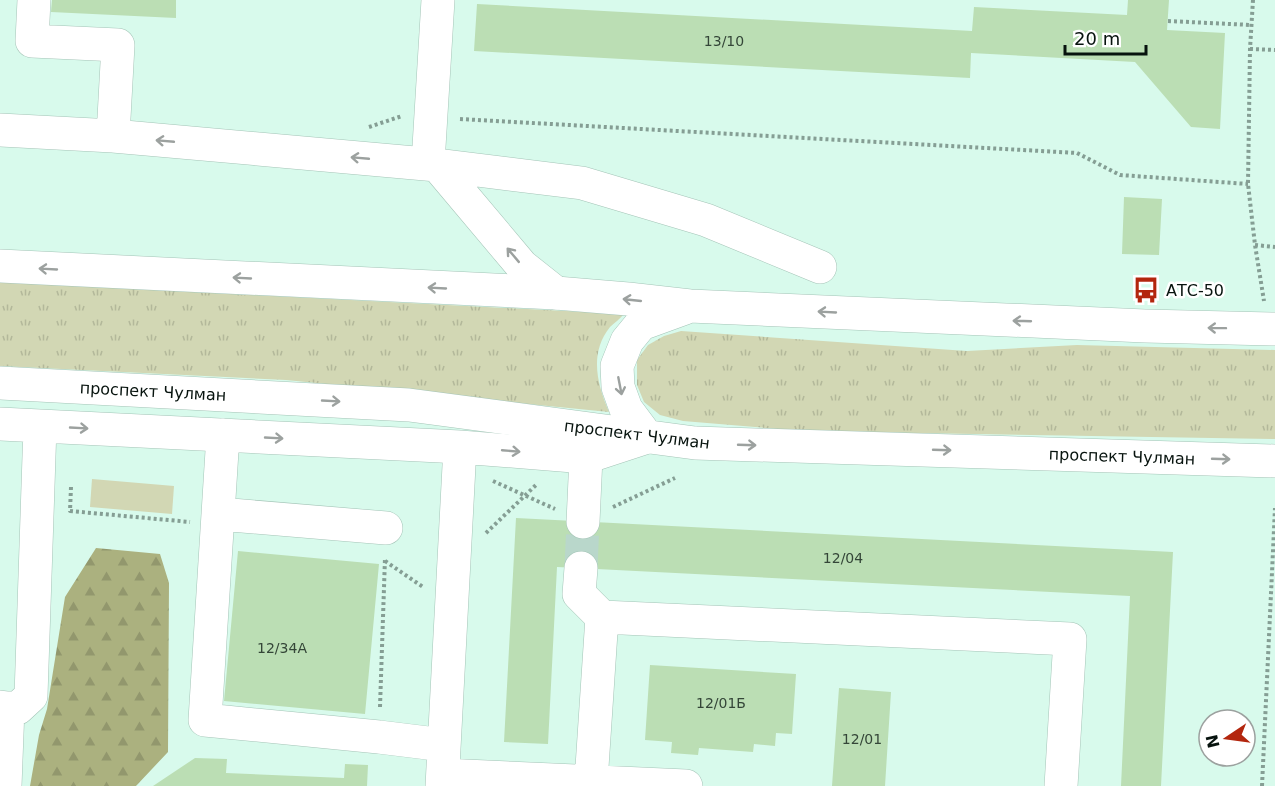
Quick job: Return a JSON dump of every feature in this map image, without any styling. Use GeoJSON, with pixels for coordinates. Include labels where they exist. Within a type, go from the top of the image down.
{"type":"FeatureCollection","features":[{"type":"Feature","properties":{"kind":"main road"},"geometry":{"type":"LineString","coordinates":[[34,0],[32,40],[118,45],[113,136]]}},
{"type":"Feature","properties":{"kind":"main road"},"geometry":{"type":"LineString","coordinates":[[438,0],[432,117],[433,164],[522,266],[556,293]]}},
{"type":"Feature","properties":{"kind":"main road"},"geometry":{"type":"LineString","coordinates":[[0,130],[113,136],[433,164],[582,183],[706,220],[820,267]]}},
{"type":"Feature","properties":{"kind":"main road"},"geometry":{"type":"LineString","coordinates":[[0,266],[556,293],[690,306],[1145,326],[1270,318]]}},
{"type":"Feature","properties":{"kind":"main road"},"geometry":{"type":"LineString","coordinates":[[0,424],[460,447],[586,457],[647,437],[626,409],[618,387],[617,366],[627,341],[641,324],[690,306]]}},
{"type":"Feature","properties":{"kind":"main road","name":"проспект Чулман"},"geometry":{"type":"LineString","coordinates":[[0,383],[409,405],[695,443],[1275,461]]}},
{"type":"Feature","properties":{"kind":"main road"},"geometry":{"type":"LineString","coordinates":[[5,786],[4,708],[18,708],[31,696],[40,426]]}},
{"type":"Feature","properties":{"kind":"main road"},"geometry":{"type":"LineString","coordinates":[[223,435],[205,720],[379,737],[443,768],[591,782],[686,786]]}},
{"type":"Feature","properties":{"kind":"main road"},"geometry":{"type":"LineString","coordinates":[[443,768],[460,447]]}},
{"type":"Feature","properties":{"kind":"main road"},"geometry":{"type":"LineString","coordinates":[[583,522],[586,457]]}},
{"type":"Feature","properties":{"kind":"main road"},"geometry":{"type":"LineString","coordinates":[[218,519],[386,528]]}},
{"type":"Feature","properties":{"kind":"main road"},"geometry":{"type":"LineString","coordinates":[[581,568],[579,594],[602,616],[1070,639],[1061,786]]}},
{"type":"Feature","properties":{"kind":"main road"},"geometry":{"type":"LineString","coordinates":[[591,782],[602,616]]}},
{"type":"Feature","properties":{"kind":"path"},"geometry":{"type":"LineString","coordinates":[[1253,0],[1248,184],[1254,245],[1270,318]]}},
{"type":"Feature","properties":{"kind":"path"},"geometry":{"type":"LineString","coordinates":[[1168,21],[1251,25]]}},
{"type":"Feature","properties":{"kind":"path"},"geometry":{"type":"LineString","coordinates":[[1250,49],[1275,50]]}},
{"type":"Feature","properties":{"kind":"path"},"geometry":{"type":"LineString","coordinates":[[368,128],[403,116],[432,117],[1077,153],[1120,176],[1248,184]]}},
{"type":"Feature","properties":{"kind":"path"},"geometry":{"type":"LineString","coordinates":[[1254,245],[1275,247]]}},
{"type":"Feature","properties":{"kind":"path"},"geometry":{"type":"LineString","coordinates":[[487,478],[583,522],[675,477]]}},
{"type":"Feature","properties":{"kind":"path"},"geometry":{"type":"LineString","coordinates":[[485,534],[540,481]]}},
{"type":"Feature","properties":{"kind":"path"},"geometry":{"type":"LineString","coordinates":[[71,488],[70,511],[218,519]]}},
{"type":"Feature","properties":{"kind":"path"},"geometry":{"type":"LineString","coordinates":[[1262,786],[1275,508]]}},
{"type":"Feature","properties":{"kind":"path"},"geometry":{"type":"LineString","coordinates":[[379,737],[386,528]]}},
{"type":"Feature","properties":{"kind":"path"},"geometry":{"type":"LineString","coordinates":[[385,561],[451,606]]}},
{"type":"Feature","properties":{"kind":"green space"},"geometry":{"type":"Polygon","coordinates":[[[0,282],[624,314],[603,337],[597,358],[601,391],[609,412],[286,380],[0,366],[0,282]]]}},
{"type":"Feature","properties":{"kind":"green space"},"geometry":{"type":"Polygon","coordinates":[[[681,331],[967,351],[1077,345],[1275,350],[1275,439],[801,431],[683,421],[660,415],[644,402],[637,385],[637,360],[648,345],[664,336],[681,331]]]}},
{"type":"Feature","properties":{"kind":"green space"},"geometry":{"type":"Polygon","coordinates":[[[92,479],[174,486],[172,514],[90,507],[92,479]]]}},
{"type":"Feature","properties":{"kind":"green space"},"geometry":{"type":"Polygon","coordinates":[[[96,548],[160,554],[169,583],[168,752],[136,786],[30,786],[39,735],[47,709],[65,597],[96,548]]]}},
{"type":"Feature","properties":{"kind":"building"},"geometry":{"type":"Polygon","coordinates":[[[52,0],[176,0],[176,18],[51,12],[52,0]]]}},
{"type":"Feature","properties":{"kind":"building"},"geometry":{"type":"Polygon","coordinates":[[[1128,0],[1169,0],[1167,30],[1225,33],[1220,129],[1191,127],[1135,62],[971,53],[970,78],[474,51],[477,4],[972,31],[974,7],[1127,15],[1128,0]]]}},
{"type":"Feature","properties":{"kind":"building"},"geometry":{"type":"Polygon","coordinates":[[[1124,197],[1162,199],[1159,255],[1122,254],[1124,197]]]}},
{"type":"Feature","properties":{"kind":"building"},"geometry":{"type":"Polygon","coordinates":[[[516,518],[1173,552],[1161,786],[1121,786],[1130,596],[557,567],[548,744],[504,742],[516,518]]]}},
{"type":"Feature","properties":{"kind":"building"},"geometry":{"type":"Polygon","coordinates":[[[238,551],[379,564],[365,714],[224,701],[238,551]]]}},
{"type":"Feature","properties":{"kind":"building"},"geometry":{"type":"Polygon","coordinates":[[[650,665],[796,674],[792,734],[776,733],[775,746],[754,744],[753,752],[699,748],[698,755],[671,753],[672,742],[645,740],[650,665]]]}},
{"type":"Feature","properties":{"kind":"building"},"geometry":{"type":"Polygon","coordinates":[[[839,688],[891,692],[885,786],[832,786],[839,688]]]}},
{"type":"Feature","properties":{"kind":"building"},"geometry":{"type":"Polygon","coordinates":[[[195,758],[227,759],[226,773],[344,778],[345,764],[368,765],[367,786],[153,786],[195,758]]]}},
{"type":"Feature","properties":{"kind":"tunnel"},"geometry":{"type":"LineString","coordinates":[[581,568],[583,522]]}},
{"type":"Feature","properties":{"kind":"place","name":"АТС-50"},"geometry":{"type":"Point","coordinates":[1146,290]}}]}
